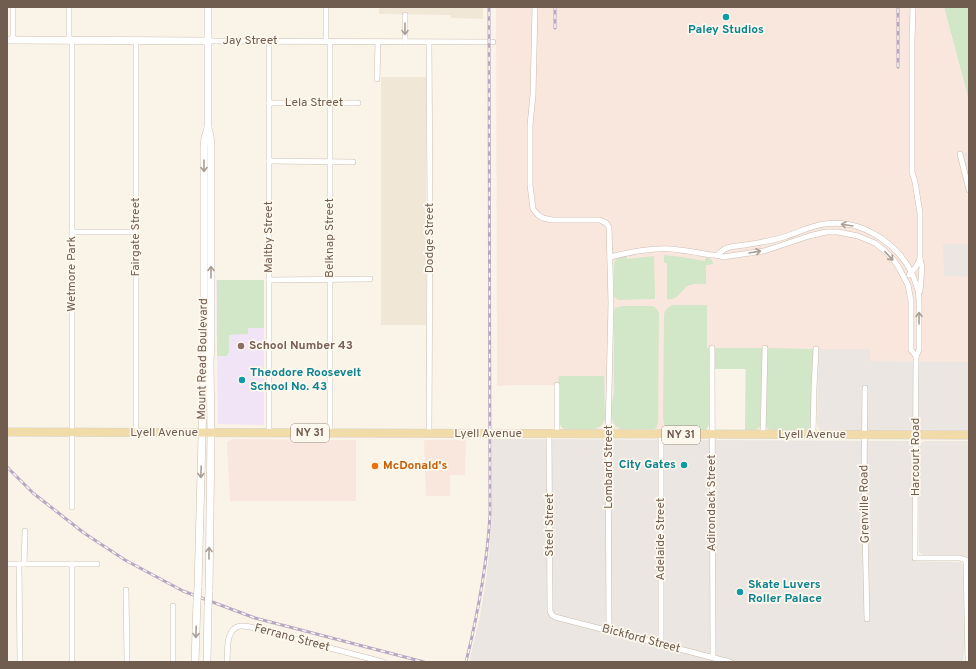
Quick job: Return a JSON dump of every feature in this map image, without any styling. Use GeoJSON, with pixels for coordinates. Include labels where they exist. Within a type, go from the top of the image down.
{"type":"FeatureCollection","features":[{"type":"Feature","properties":{"kind":"main road","name":"Mount Read Boulevard"},"geometry":{"type":"LineString","coordinates":[[207,662],[211,433],[211,146],[208,128],[208,7]]}},
{"type":"Feature","properties":{"kind":"main road","name":"Jay Street"},"geometry":{"type":"LineString","coordinates":[[10,40],[208,41]]}},
{"type":"Feature","properties":{"kind":"main road","name":"Mount Read Boulevard"},"geometry":{"type":"LineString","coordinates":[[195,662],[204,363],[204,146],[208,128]]}},
{"type":"Feature","properties":{"kind":"main road","name":"Lyell Avenue"},"geometry":{"type":"LineString","coordinates":[[7,432],[969,436]]}},
{"type":"Feature","properties":{"kind":"street"},"geometry":{"type":"LineString","coordinates":[[10,40],[13,7]]}},
{"type":"Feature","properties":{"kind":"street","name":"Wetmore Park"},"geometry":{"type":"LineString","coordinates":[[69,7],[71,41],[72,507]]}},
{"type":"Feature","properties":{"kind":"street","name":"Belknap Street"},"geometry":{"type":"LineString","coordinates":[[326,7],[330,102],[330,433]]}},
{"type":"Feature","properties":{"kind":"street","name":"Lombard Street"},"geometry":{"type":"LineString","coordinates":[[534,7],[533,95],[530,125],[530,185],[533,209],[543,218],[552,220],[600,220],[606,222],[609,227],[611,303],[608,434],[609,630]]}},
{"type":"Feature","properties":{"kind":"street"},"geometry":{"type":"LineString","coordinates":[[610,257],[631,252],[661,249],[690,251],[723,257],[764,251],[826,232],[838,232],[858,236],[875,243],[885,251],[900,268],[908,285],[911,301],[911,350],[916,356],[919,350],[919,296],[922,267],[920,259],[920,213],[916,182],[912,172],[913,7]]}},
{"type":"Feature","properties":{"kind":"street"},"geometry":{"type":"LineString","coordinates":[[405,15],[405,42]]}},
{"type":"Feature","properties":{"kind":"street","name":"Fairgate Street"},"geometry":{"type":"LineString","coordinates":[[136,41],[136,433]]}},
{"type":"Feature","properties":{"kind":"street","name":"Jay Street"},"geometry":{"type":"LineString","coordinates":[[208,41],[493,42]]}},
{"type":"Feature","properties":{"kind":"street","name":"Maltby Street"},"geometry":{"type":"LineString","coordinates":[[269,42],[269,433]]}},
{"type":"Feature","properties":{"kind":"street"},"geometry":{"type":"LineString","coordinates":[[377,79],[378,42]]}},
{"type":"Feature","properties":{"kind":"street","name":"Dodge Street"},"geometry":{"type":"LineString","coordinates":[[429,42],[429,434]]}},
{"type":"Feature","properties":{"kind":"street","name":"Lela Street"},"geometry":{"type":"LineString","coordinates":[[269,102],[358,102]]}},
{"type":"Feature","properties":{"kind":"street"},"geometry":{"type":"LineString","coordinates":[[960,154],[969,190]]}},
{"type":"Feature","properties":{"kind":"street"},"geometry":{"type":"LineString","coordinates":[[269,161],[353,162]]}},
{"type":"Feature","properties":{"kind":"street"},"geometry":{"type":"LineString","coordinates":[[717,255],[726,248],[772,240],[814,226],[837,224],[857,227],[879,236],[897,251],[906,262],[917,287],[919,296]]}},
{"type":"Feature","properties":{"kind":"street"},"geometry":{"type":"LineString","coordinates":[[72,232],[136,232]]}},
{"type":"Feature","properties":{"kind":"street"},"geometry":{"type":"LineString","coordinates":[[905,279],[916,267],[920,259]]}},
{"type":"Feature","properties":{"kind":"street"},"geometry":{"type":"LineString","coordinates":[[269,280],[370,279]]}},
{"type":"Feature","properties":{"kind":"street","name":"Adirondack Street"},"geometry":{"type":"LineString","coordinates":[[712,348],[713,658]]}},
{"type":"Feature","properties":{"kind":"street"},"geometry":{"type":"LineString","coordinates":[[763,435],[765,348]]}},
{"type":"Feature","properties":{"kind":"street"},"geometry":{"type":"LineString","coordinates":[[814,435],[816,349]]}},
{"type":"Feature","properties":{"kind":"street","name":"Harcourt Road"},"geometry":{"type":"LineString","coordinates":[[916,356],[915,558],[960,558],[966,560],[968,662]]}},
{"type":"Feature","properties":{"kind":"street","name":"Steel Street"},"geometry":{"type":"LineString","coordinates":[[552,615],[550,611],[553,434],[557,385]]}},
{"type":"Feature","properties":{"kind":"street","name":"Grenville Road"},"geometry":{"type":"LineString","coordinates":[[865,388],[864,484],[867,619]]}},
{"type":"Feature","properties":{"kind":"street","name":"Adelaide Street"},"geometry":{"type":"LineString","coordinates":[[661,434],[661,644]]}},
{"type":"Feature","properties":{"kind":"street"},"geometry":{"type":"LineString","coordinates":[[20,662],[22,564],[25,531]]}},
{"type":"Feature","properties":{"kind":"street"},"geometry":{"type":"LineString","coordinates":[[7,564],[97,564]]}},
{"type":"Feature","properties":{"kind":"street"},"geometry":{"type":"LineString","coordinates":[[72,564],[72,662]]}},
{"type":"Feature","properties":{"kind":"street"},"geometry":{"type":"LineString","coordinates":[[126,590],[127,662]]}},
{"type":"Feature","properties":{"kind":"street"},"geometry":{"type":"LineString","coordinates":[[173,606],[173,662]]}},
{"type":"Feature","properties":{"kind":"street","name":"Bickford Street"},"geometry":{"type":"LineString","coordinates":[[552,615],[730,662]]}},
{"type":"Feature","properties":{"kind":"street","name":"Ferrano Street"},"geometry":{"type":"LineString","coordinates":[[227,662],[229,637],[231,632],[235,628],[248,626],[383,662]]}},
{"type":"Feature","properties":{"kind":"shaded area"},"geometry":{"type":"Polygon","coordinates":[[[379,7],[483,7],[483,19],[451,18],[451,15],[379,14],[379,7]]]}},
{"type":"Feature","properties":{"kind":"shaded area"},"geometry":{"type":"Polygon","coordinates":[[[496,7],[944,7],[969,103],[969,152],[958,155],[969,201],[969,244],[944,244],[944,276],[969,277],[969,362],[870,361],[870,349],[814,349],[810,428],[807,430],[745,430],[745,369],[709,369],[709,424],[705,430],[564,429],[560,424],[559,385],[497,386],[496,7]]]}},
{"type":"Feature","properties":{"kind":"shaded area"},"geometry":{"type":"Polygon","coordinates":[[[381,77],[426,77],[426,325],[381,325],[381,77]]]}},
{"type":"Feature","properties":{"kind":"shaded area"},"geometry":{"type":"Polygon","coordinates":[[[969,152],[969,180],[962,153],[969,152]]]}},
{"type":"Feature","properties":{"kind":"shaded area"},"geometry":{"type":"Polygon","coordinates":[[[943,244],[969,244],[969,277],[944,276],[943,244]]]}},
{"type":"Feature","properties":{"kind":"shaded area","name":"School Number 43"},"geometry":{"type":"Polygon","coordinates":[[[216,280],[264,280],[264,425],[218,424],[216,280]]]}},
{"type":"Feature","properties":{"kind":"shaded area"},"geometry":{"type":"Polygon","coordinates":[[[818,349],[870,349],[870,361],[969,362],[969,431],[819,430],[817,425],[818,349]]]}},
{"type":"Feature","properties":{"kind":"shaded area"},"geometry":{"type":"Polygon","coordinates":[[[232,439],[356,440],[356,501],[230,501],[227,443],[232,439]]]}},
{"type":"Feature","properties":{"kind":"shaded area"},"geometry":{"type":"Polygon","coordinates":[[[492,439],[910,441],[913,446],[913,561],[961,562],[963,565],[965,644],[963,662],[469,662],[480,616],[489,554],[492,516],[492,439]]]}},
{"type":"Feature","properties":{"kind":"shaded area"},"geometry":{"type":"Polygon","coordinates":[[[424,440],[466,440],[465,475],[450,475],[450,496],[426,496],[424,440]]]}},
{"type":"Feature","properties":{"kind":"shaded area"},"geometry":{"type":"Polygon","coordinates":[[[925,441],[969,441],[969,578],[967,556],[923,555],[919,552],[919,446],[920,443],[925,441]]]}},
{"type":"Feature","properties":{"kind":"green space"},"geometry":{"type":"Polygon","coordinates":[[[944,7],[969,7],[969,101],[944,7]]]}},
{"type":"Feature","properties":{"kind":"green space"},"geometry":{"type":"Polygon","coordinates":[[[664,255],[705,261],[706,257],[710,259],[713,264],[706,265],[706,284],[690,285],[674,298],[667,299],[667,263],[664,263],[664,255]]]}},
{"type":"Feature","properties":{"kind":"green space"},"geometry":{"type":"Polygon","coordinates":[[[626,256],[627,259],[654,256],[654,299],[619,300],[614,297],[614,264],[620,257],[626,256]]]}},
{"type":"Feature","properties":{"kind":"green space"},"geometry":{"type":"Polygon","coordinates":[[[217,280],[264,280],[264,328],[248,328],[248,334],[229,335],[229,353],[227,356],[217,356],[217,280]]]}},
{"type":"Feature","properties":{"kind":"green space"},"geometry":{"type":"Polygon","coordinates":[[[672,305],[707,305],[707,348],[709,348],[709,424],[705,430],[670,430],[665,427],[663,418],[664,315],[666,309],[672,305]]]}},
{"type":"Feature","properties":{"kind":"green space"},"geometry":{"type":"Polygon","coordinates":[[[622,306],[652,306],[656,308],[659,313],[658,423],[656,428],[653,429],[622,429],[614,424],[612,419],[611,409],[614,395],[614,311],[615,308],[622,306]]]}},
{"type":"Feature","properties":{"kind":"green space"},"geometry":{"type":"Polygon","coordinates":[[[714,348],[763,348],[760,426],[757,429],[745,430],[746,369],[714,369],[714,348]]]}},
{"type":"Feature","properties":{"kind":"green space"},"geometry":{"type":"Polygon","coordinates":[[[767,348],[814,349],[811,426],[807,430],[771,430],[766,426],[767,348]]]}},
{"type":"Feature","properties":{"kind":"green space"},"geometry":{"type":"Polygon","coordinates":[[[559,376],[604,376],[605,419],[601,426],[595,429],[564,429],[561,427],[558,385],[559,376]]]}},
{"type":"Feature","properties":{"kind":"railway"},"geometry":{"type":"LineString","coordinates":[[466,662],[481,589],[487,552],[490,515],[489,7]]}},
{"type":"Feature","properties":{"kind":"railway"},"geometry":{"type":"LineString","coordinates":[[555,7],[555,28]]}},
{"type":"Feature","properties":{"kind":"railway"},"geometry":{"type":"LineString","coordinates":[[898,7],[898,67]]}},
{"type":"Feature","properties":{"kind":"railway"},"geometry":{"type":"LineString","coordinates":[[7,467],[33,493],[84,533],[125,560],[183,591],[255,618],[424,662]]}},
{"type":"Feature","properties":{"kind":"place","name":"Paley Studios"},"geometry":{"type":"Point","coordinates":[726,17]}},
{"type":"Feature","properties":{"kind":"place","name":"School Number 43"},"geometry":{"type":"Point","coordinates":[241,346]}},
{"type":"Feature","properties":{"kind":"place","name":"Theodore Roosevelt School No. 43"},"geometry":{"type":"Point","coordinates":[242,380]}},
{"type":"Feature","properties":{"kind":"place","name":"City Gates"},"geometry":{"type":"Point","coordinates":[684,465]}},
{"type":"Feature","properties":{"kind":"place","name":"McDonald's"},"geometry":{"type":"Point","coordinates":[375,466]}},
{"type":"Feature","properties":{"kind":"place","name":"Skate Luvers Roller Palace"},"geometry":{"type":"Point","coordinates":[740,592]}}]}
